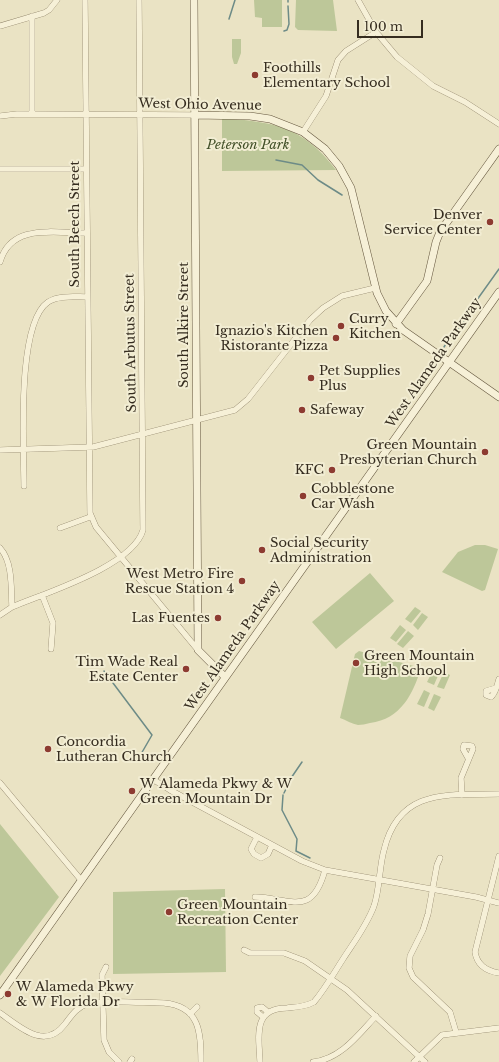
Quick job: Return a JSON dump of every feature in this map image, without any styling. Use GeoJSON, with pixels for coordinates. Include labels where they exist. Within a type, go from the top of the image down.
{"type":"FeatureCollection","features":[{"type":"Feature","properties":{"kind":"street"},"geometry":{"type":"LineString","coordinates":[[0,26],[46,12],[57,0]]}},
{"type":"Feature","properties":{"kind":"street","name":"South Beech Street"},"geometry":{"type":"LineString","coordinates":[[85,0],[88,448],[90,517]]}},
{"type":"Feature","properties":{"kind":"street","name":"South Arbutus Street"},"geometry":{"type":"LineString","coordinates":[[0,615],[12,607],[105,567],[121,557],[138,540],[143,530],[139,0]]}},
{"type":"Feature","properties":{"kind":"street","name":"South Alkire Street"},"geometry":{"type":"LineString","coordinates":[[194,0],[198,650]]}},
{"type":"Feature","properties":{"kind":"street"},"geometry":{"type":"LineString","coordinates":[[358,0],[376,32],[397,57],[433,86],[465,102],[499,124]]}},
{"type":"Feature","properties":{"kind":"street"},"geometry":{"type":"LineString","coordinates":[[32,16],[32,114]]}},
{"type":"Feature","properties":{"kind":"street"},"geometry":{"type":"LineString","coordinates":[[303,132],[326,96],[338,60],[346,52],[376,32]]}},
{"type":"Feature","properties":{"kind":"street","name":"West Ohio Avenue"},"geometry":{"type":"LineString","coordinates":[[0,116],[32,114],[195,115],[264,118],[286,124],[303,132],[328,153],[339,166],[349,183],[355,202],[375,288],[380,302],[396,324],[499,397]]}},
{"type":"Feature","properties":{"kind":"street"},"geometry":{"type":"LineString","coordinates":[[396,324],[428,282],[436,242],[440,232],[499,149]]}},
{"type":"Feature","properties":{"kind":"street"},"geometry":{"type":"LineString","coordinates":[[0,169],[86,169]]}},
{"type":"Feature","properties":{"kind":"street"},"geometry":{"type":"LineString","coordinates":[[0,262],[8,244],[21,235],[34,233],[86,233]]}},
{"type":"Feature","properties":{"kind":"street"},"geometry":{"type":"LineString","coordinates":[[0,450],[88,448],[230,411],[242,405],[310,320],[327,304],[342,296],[375,288]]}},
{"type":"Feature","properties":{"kind":"street","name":"West Alameda Parkway"},"geometry":{"type":"LineString","coordinates":[[0,995],[499,292]]}},
{"type":"Feature","properties":{"kind":"street"},"geometry":{"type":"LineString","coordinates":[[24,486],[25,376],[30,340],[37,316],[45,305],[54,299],[87,297]]}},
{"type":"Feature","properties":{"kind":"street"},"geometry":{"type":"LineString","coordinates":[[60,528],[90,517],[198,650],[225,678]]}},
{"type":"Feature","properties":{"kind":"street"},"geometry":{"type":"LineString","coordinates":[[0,548],[8,565],[12,607]]}},
{"type":"Feature","properties":{"kind":"street"},"geometry":{"type":"LineString","coordinates":[[42,595],[53,623],[51,649]]}},
{"type":"Feature","properties":{"kind":"street"},"geometry":{"type":"LineString","coordinates":[[496,688],[499,680]]}},
{"type":"Feature","properties":{"kind":"street"},"geometry":{"type":"LineString","coordinates":[[462,795],[462,778],[468,758]]}},
{"type":"Feature","properties":{"kind":"street"},"geometry":{"type":"LineString","coordinates":[[154,780],[302,861],[325,870],[499,903]]}},
{"type":"Feature","properties":{"kind":"street"},"geometry":{"type":"LineString","coordinates":[[0,783],[81,880]]}},
{"type":"Feature","properties":{"kind":"street"},"geometry":{"type":"LineString","coordinates":[[260,1062],[259,1031],[263,1017],[268,1012],[278,1008],[302,1007],[310,1004],[317,998],[370,916],[375,902],[388,834],[394,822],[401,814],[409,807],[420,801],[462,795],[499,794]]}},
{"type":"Feature","properties":{"kind":"street"},"geometry":{"type":"LineString","coordinates":[[257,837],[251,849],[254,854],[261,858],[265,857],[272,845]]}},
{"type":"Feature","properties":{"kind":"street"},"geometry":{"type":"LineString","coordinates":[[499,856],[475,952],[477,960],[482,966],[489,971],[499,973]]}},
{"type":"Feature","properties":{"kind":"street"},"geometry":{"type":"LineString","coordinates":[[440,858],[423,930],[410,956],[409,968],[413,977],[450,1012],[456,1032]]}},
{"type":"Feature","properties":{"kind":"street"},"geometry":{"type":"LineString","coordinates":[[255,897],[287,902],[311,901],[319,889],[325,870]]}},
{"type":"Feature","properties":{"kind":"street"},"geometry":{"type":"LineString","coordinates":[[244,950],[250,953],[294,955],[331,977],[376,1016],[425,1062]]}},
{"type":"Feature","properties":{"kind":"street"},"geometry":{"type":"LineString","coordinates":[[106,967],[102,975],[103,1030],[105,1044],[109,1052],[118,1062]]}},
{"type":"Feature","properties":{"kind":"street"},"geometry":{"type":"LineString","coordinates":[[0,1013],[29,1033],[37,1036],[46,1036],[55,1034],[62,1028],[74,1012],[81,1007],[90,1004],[164,1003],[174,1005],[190,1014],[200,1031],[201,1062]]}},
{"type":"Feature","properties":{"kind":"street"},"geometry":{"type":"LineString","coordinates":[[190,1014],[197,1007]]}},
{"type":"Feature","properties":{"kind":"street"},"geometry":{"type":"LineString","coordinates":[[263,1017],[257,1012],[257,1008],[262,1007],[268,1012]]}},
{"type":"Feature","properties":{"kind":"street"},"geometry":{"type":"LineString","coordinates":[[313,1062],[326,1061],[347,1047],[376,1016]]}},
{"type":"Feature","properties":{"kind":"street"},"geometry":{"type":"LineString","coordinates":[[414,1062],[439,1036],[456,1032],[499,1028]]}},
{"type":"Feature","properties":{"kind":"green space"},"geometry":{"type":"Polygon","coordinates":[[[254,0],[282,0],[282,27],[262,27],[262,18],[255,17],[254,0]]]}},
{"type":"Feature","properties":{"kind":"green space"},"geometry":{"type":"Polygon","coordinates":[[[296,0],[333,0],[337,31],[298,30],[295,27],[296,0]]]}},
{"type":"Feature","properties":{"kind":"green space"},"geometry":{"type":"Polygon","coordinates":[[[232,39],[241,39],[241,53],[237,64],[234,64],[232,57],[232,39]]]}},
{"type":"Feature","properties":{"kind":"green space","name":"Peterson Park"},"geometry":{"type":"Polygon","coordinates":[[[222,118],[257,122],[286,129],[299,135],[311,144],[324,155],[336,170],[222,171],[222,118]]]}},
{"type":"Feature","properties":{"kind":"green space"},"geometry":{"type":"Polygon","coordinates":[[[475,545],[485,545],[498,549],[485,590],[482,591],[442,572],[458,552],[475,545]]]}},
{"type":"Feature","properties":{"kind":"green space"},"geometry":{"type":"Polygon","coordinates":[[[370,573],[394,601],[336,649],[312,622],[370,573]]]}},
{"type":"Feature","properties":{"kind":"green space"},"geometry":{"type":"Polygon","coordinates":[[[415,607],[421,611],[411,623],[405,619],[415,607]]]}},
{"type":"Feature","properties":{"kind":"green space"},"geometry":{"type":"Polygon","coordinates":[[[422,613],[428,617],[418,630],[413,625],[422,613]]]}},
{"type":"Feature","properties":{"kind":"green space"},"geometry":{"type":"Polygon","coordinates":[[[400,625],[406,630],[396,642],[390,638],[400,625]]]}},
{"type":"Feature","properties":{"kind":"green space"},"geometry":{"type":"Polygon","coordinates":[[[408,631],[414,636],[403,648],[397,644],[408,631]]]}},
{"type":"Feature","properties":{"kind":"green space"},"geometry":{"type":"Polygon","coordinates":[[[359,651],[421,668],[410,696],[398,711],[381,721],[358,725],[340,718],[355,654],[359,651]]]}},
{"type":"Feature","properties":{"kind":"green space"},"geometry":{"type":"Polygon","coordinates":[[[434,668],[440,671],[434,685],[427,682],[434,668]]]}},
{"type":"Feature","properties":{"kind":"green space"},"geometry":{"type":"Polygon","coordinates":[[[444,672],[450,675],[444,689],[437,687],[444,672]]]}},
{"type":"Feature","properties":{"kind":"green space"},"geometry":{"type":"Polygon","coordinates":[[[424,690],[430,693],[424,707],[417,704],[424,690]]]}},
{"type":"Feature","properties":{"kind":"green space"},"geometry":{"type":"Polygon","coordinates":[[[434,694],[441,697],[434,711],[428,708],[434,694]]]}},
{"type":"Feature","properties":{"kind":"green space"},"geometry":{"type":"Polygon","coordinates":[[[0,824],[59,897],[0,976],[0,824]]]}},
{"type":"Feature","properties":{"kind":"green space","name":"Green Mountain Recreation Center"},"geometry":{"type":"Polygon","coordinates":[[[225,889],[226,972],[113,974],[113,892],[225,889]]]}},
{"type":"Feature","properties":{"kind":"waterway"},"geometry":{"type":"LineString","coordinates":[[229,19],[235,0]]}},
{"type":"Feature","properties":{"kind":"waterway"},"geometry":{"type":"LineString","coordinates":[[284,31],[287,30],[289,24],[288,6]]}},
{"type":"Feature","properties":{"kind":"waterway"},"geometry":{"type":"LineString","coordinates":[[276,160],[302,165],[318,180],[342,195]]}},
{"type":"Feature","properties":{"kind":"waterway"},"geometry":{"type":"LineString","coordinates":[[444,347],[452,334],[462,325],[474,304],[499,269]]}},
{"type":"Feature","properties":{"kind":"waterway"},"geometry":{"type":"LineString","coordinates":[[104,671],[152,735],[137,761]]}},
{"type":"Feature","properties":{"kind":"waterway"},"geometry":{"type":"LineString","coordinates":[[289,781],[302,762]]}},
{"type":"Feature","properties":{"kind":"waterway"},"geometry":{"type":"LineString","coordinates":[[284,793],[289,783]]}},
{"type":"Feature","properties":{"kind":"waterway"},"geometry":{"type":"LineString","coordinates":[[283,795],[282,810],[297,839],[296,851],[310,858]]}},
{"type":"Feature","properties":{"kind":"place","name":"Foothills Elementary School"},"geometry":{"type":"Point","coordinates":[255,75]}},
{"type":"Feature","properties":{"kind":"place","name":"Denver Service Center"},"geometry":{"type":"Point","coordinates":[490,222]}},
{"type":"Feature","properties":{"kind":"place","name":"Curry Kitchen"},"geometry":{"type":"Point","coordinates":[341,326]}},
{"type":"Feature","properties":{"kind":"place","name":"Ignazio's Kitchen Ristorante Pizza"},"geometry":{"type":"Point","coordinates":[336,338]}},
{"type":"Feature","properties":{"kind":"place","name":"Pet Supplies Plus"},"geometry":{"type":"Point","coordinates":[311,378]}},
{"type":"Feature","properties":{"kind":"place","name":"Safeway"},"geometry":{"type":"Point","coordinates":[302,410]}},
{"type":"Feature","properties":{"kind":"place","name":"Green Mountain Presbyterian Church"},"geometry":{"type":"Point","coordinates":[485,452]}},
{"type":"Feature","properties":{"kind":"place","name":"KFC"},"geometry":{"type":"Point","coordinates":[332,470]}},
{"type":"Feature","properties":{"kind":"place","name":"Cobblestone Car Wash"},"geometry":{"type":"Point","coordinates":[303,496]}},
{"type":"Feature","properties":{"kind":"place","name":"Social Security Administration"},"geometry":{"type":"Point","coordinates":[262,550]}},
{"type":"Feature","properties":{"kind":"place","name":"West Metro Fire Rescue Station 4"},"geometry":{"type":"Point","coordinates":[242,581]}},
{"type":"Feature","properties":{"kind":"place","name":"Las Fuentes"},"geometry":{"type":"Point","coordinates":[218,618]}},
{"type":"Feature","properties":{"kind":"place","name":"Green Mountain High School"},"geometry":{"type":"Point","coordinates":[356,663]}},
{"type":"Feature","properties":{"kind":"place","name":"Tim Wade Real Estate Center"},"geometry":{"type":"Point","coordinates":[186,669]}},
{"type":"Feature","properties":{"kind":"place","name":"Concordia Lutheran Church"},"geometry":{"type":"Point","coordinates":[48,749]}},
{"type":"Feature","properties":{"kind":"place","name":"W Alameda Pkwy & W Green Mountain Dr"},"geometry":{"type":"Point","coordinates":[132,791]}},
{"type":"Feature","properties":{"kind":"place","name":"Green Mountain Recreation Center"},"geometry":{"type":"Point","coordinates":[169,912]}},
{"type":"Feature","properties":{"kind":"place","name":"W Alameda Pkwy & W Florida Dr"},"geometry":{"type":"Point","coordinates":[8,994]}}]}
